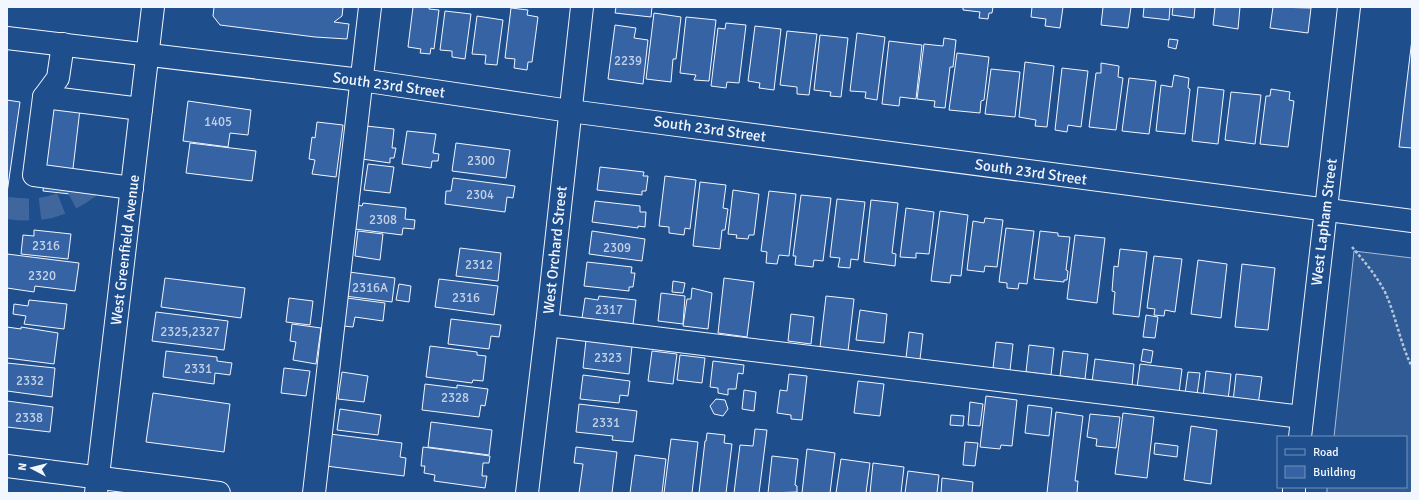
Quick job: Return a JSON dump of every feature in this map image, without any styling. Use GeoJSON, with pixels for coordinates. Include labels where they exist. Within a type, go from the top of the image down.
{"type":"FeatureCollection","features":[{"type":"Feature","properties":{"kind":"street","name":"West Greenfield Avenue"},"geometry":{"type":"LineString","coordinates":[[97,485],[153,7]]}},
{"type":"Feature","properties":{"kind":"street"},"geometry":{"type":"LineString","coordinates":[[314,493],[370,7]]}},
{"type":"Feature","properties":{"kind":"street","name":"West Orchard Street"},"geometry":{"type":"LineString","coordinates":[[527,493],[548,325],[582,7]]}},
{"type":"Feature","properties":{"kind":"street","name":"West Lapham Street"},"geometry":{"type":"LineString","coordinates":[[1301,427],[1349,7]]}},
{"type":"Feature","properties":{"kind":"street","name":"South 23rd Street"},"geometry":{"type":"LineString","coordinates":[[7,38],[361,80],[570,111],[1326,211],[1412,221]]}},
{"type":"Feature","properties":{"kind":"street"},"geometry":{"type":"LineString","coordinates":[[63,44],[58,78],[44,97],[34,176],[132,188]]}},
{"type":"Feature","properties":{"kind":"street"},"geometry":{"type":"LineString","coordinates":[[44,97],[141,109]]}},
{"type":"Feature","properties":{"kind":"street"},"geometry":{"type":"LineString","coordinates":[[548,325],[1301,427]]}},
{"type":"Feature","properties":{"kind":"street"},"geometry":{"type":"LineString","coordinates":[[7,466],[97,485],[219,493]]}},
{"type":"Feature","properties":{"kind":"path"},"geometry":{"type":"LineString","coordinates":[[1352,247],[1373,272],[1385,292],[1403,348],[1412,367]]}},
{"type":"Feature","properties":{"kind":"shaded area"},"geometry":{"type":"Polygon","coordinates":[[[1354,251],[1412,258],[1412,493],[1327,493],[1327,488],[1407,488],[1407,436],[1334,436],[1354,251]]]}},
{"type":"Feature","properties":{"kind":"building"},"geometry":{"type":"Polygon","coordinates":[[[214,7],[343,7],[342,16],[334,22],[349,24],[347,39],[315,37],[220,25],[213,16],[214,7]]]}},
{"type":"Feature","properties":{"kind":"building"},"geometry":{"type":"Polygon","coordinates":[[[413,7],[429,7],[429,9],[439,10],[434,49],[431,48],[430,54],[420,53],[421,49],[408,47],[413,7]]]}},
{"type":"Feature","properties":{"kind":"building"},"geometry":{"type":"Polygon","coordinates":[[[616,7],[652,7],[651,17],[615,13],[616,7]]]}},
{"type":"Feature","properties":{"kind":"building"},"geometry":{"type":"Polygon","coordinates":[[[963,7],[993,7],[992,13],[989,13],[988,19],[979,18],[980,12],[963,10],[963,7]]]}},
{"type":"Feature","properties":{"kind":"building"},"geometry":{"type":"Polygon","coordinates":[[[1032,7],[1063,7],[1060,28],[1045,26],[1046,19],[1031,17],[1032,7]]]}},
{"type":"Feature","properties":{"kind":"building"},"geometry":{"type":"Polygon","coordinates":[[[1103,7],[1131,7],[1128,28],[1101,25],[1103,7]]]}},
{"type":"Feature","properties":{"kind":"building"},"geometry":{"type":"Polygon","coordinates":[[[1144,7],[1170,7],[1169,20],[1143,17],[1144,7]]]}},
{"type":"Feature","properties":{"kind":"building"},"geometry":{"type":"Polygon","coordinates":[[[1173,7],[1195,7],[1194,18],[1172,15],[1173,7]]]}},
{"type":"Feature","properties":{"kind":"building"},"geometry":{"type":"Polygon","coordinates":[[[1215,7],[1240,7],[1238,29],[1213,25],[1215,7]]]}},
{"type":"Feature","properties":{"kind":"building"},"geometry":{"type":"Polygon","coordinates":[[[1273,7],[1311,8],[1308,33],[1270,28],[1273,7]]]}},
{"type":"Feature","properties":{"kind":"building"},"geometry":{"type":"Polygon","coordinates":[[[511,8],[528,10],[527,15],[538,17],[532,62],[528,62],[527,70],[514,68],[515,59],[505,58],[511,8]]]}},
{"type":"Feature","properties":{"kind":"building"},"geometry":{"type":"Polygon","coordinates":[[[445,11],[471,14],[465,59],[452,57],[452,51],[440,50],[445,11]]]}},
{"type":"Feature","properties":{"kind":"building"},"geometry":{"type":"Polygon","coordinates":[[[654,13],[681,17],[676,59],[673,59],[671,82],[646,79],[654,13]]]}},
{"type":"Feature","properties":{"kind":"building"},"geometry":{"type":"Polygon","coordinates":[[[477,16],[503,20],[497,65],[485,64],[486,55],[472,54],[477,16]]]}},
{"type":"Feature","properties":{"kind":"building"},"geometry":{"type":"Polygon","coordinates":[[[686,17],[716,20],[709,81],[694,80],[696,75],[680,73],[686,17]]]}},
{"type":"Feature","properties":{"kind":"building"},"geometry":{"type":"Polygon","coordinates":[[[726,23],[746,25],[739,83],[727,82],[726,88],[711,86],[718,28],[725,29],[726,23]]]}},
{"type":"Feature","properties":{"kind":"building"},"geometry":{"type":"Polygon","coordinates":[[[615,25],[636,28],[634,38],[648,40],[643,84],[608,79],[615,25]]]}},
{"type":"Feature","properties":{"kind":"building"},"geometry":{"type":"Polygon","coordinates":[[[755,26],[781,29],[774,90],[759,88],[760,83],[748,81],[755,26]]]}},
{"type":"Feature","properties":{"kind":"building"},"geometry":{"type":"Polygon","coordinates":[[[787,31],[817,34],[809,95],[797,94],[797,87],[780,85],[787,31]]]}},
{"type":"Feature","properties":{"kind":"building"},"geometry":{"type":"Polygon","coordinates":[[[857,33],[885,37],[877,100],[865,98],[866,92],[850,91],[857,33]]]}},
{"type":"Feature","properties":{"kind":"building"},"geometry":{"type":"Polygon","coordinates":[[[820,35],[848,38],[841,97],[830,96],[831,92],[814,90],[820,35]]]}},
{"type":"Feature","properties":{"kind":"building"},"geometry":{"type":"Polygon","coordinates":[[[944,38],[956,40],[953,67],[950,67],[945,108],[934,107],[935,101],[917,99],[924,44],[943,46],[944,38]]]}},
{"type":"Feature","properties":{"kind":"building"},"geometry":{"type":"Polygon","coordinates":[[[1169,39],[1178,40],[1176,49],[1168,47],[1169,39]]]}},
{"type":"Feature","properties":{"kind":"building"},"geometry":{"type":"Polygon","coordinates":[[[1412,39],[1412,148],[1399,147],[1412,39]]]}},
{"type":"Feature","properties":{"kind":"building"},"geometry":{"type":"Polygon","coordinates":[[[889,41],[922,45],[916,99],[900,97],[899,106],[882,104],[889,41]]]}},
{"type":"Feature","properties":{"kind":"building"},"geometry":{"type":"Polygon","coordinates":[[[957,53],[989,57],[984,100],[981,101],[980,113],[949,110],[957,53]]]}},
{"type":"Feature","properties":{"kind":"building"},"geometry":{"type":"Polygon","coordinates":[[[1025,62],[1054,66],[1047,127],[1035,126],[1036,120],[1019,117],[1025,62]]]}},
{"type":"Feature","properties":{"kind":"building"},"geometry":{"type":"Polygon","coordinates":[[[1101,63],[1119,66],[1118,77],[1123,78],[1116,130],[1089,127],[1096,73],[1101,73],[1101,63]]]}},
{"type":"Feature","properties":{"kind":"building"},"geometry":{"type":"Polygon","coordinates":[[[1062,68],[1088,71],[1081,127],[1068,125],[1067,132],[1055,130],[1062,68]]]}},
{"type":"Feature","properties":{"kind":"building"},"geometry":{"type":"Polygon","coordinates":[[[991,69],[1020,72],[1015,117],[985,114],[991,69]]]}},
{"type":"Feature","properties":{"kind":"building"},"geometry":{"type":"Polygon","coordinates":[[[1174,75],[1189,78],[1188,88],[1190,89],[1185,134],[1156,131],[1161,85],[1172,87],[1174,75]]]}},
{"type":"Feature","properties":{"kind":"building"},"geometry":{"type":"Polygon","coordinates":[[[1129,78],[1156,81],[1149,134],[1122,131],[1129,78]]]}},
{"type":"Feature","properties":{"kind":"building"},"geometry":{"type":"Polygon","coordinates":[[[1198,87],[1224,90],[1218,144],[1192,141],[1198,87]]]}},
{"type":"Feature","properties":{"kind":"building"},"geometry":{"type":"Polygon","coordinates":[[[1271,89],[1290,92],[1289,100],[1294,101],[1288,147],[1260,144],[1266,96],[1270,96],[1271,89]]]}},
{"type":"Feature","properties":{"kind":"building"},"geometry":{"type":"Polygon","coordinates":[[[1231,92],[1261,95],[1255,144],[1225,140],[1231,92]]]}},
{"type":"Feature","properties":{"kind":"building"},"geometry":{"type":"Polygon","coordinates":[[[7,100],[20,102],[7,193],[7,100]]]}},
{"type":"Feature","properties":{"kind":"building"},"geometry":{"type":"Polygon","coordinates":[[[188,101],[251,110],[248,135],[230,133],[228,147],[183,141],[188,101]]]}},
{"type":"Feature","properties":{"kind":"building"},"geometry":{"type":"Polygon","coordinates":[[[53,106],[80,109],[70,194],[43,191],[53,106]]]}},
{"type":"Feature","properties":{"kind":"building"},"geometry":{"type":"Polygon","coordinates":[[[317,122],[343,125],[336,177],[312,174],[315,160],[309,159],[312,137],[315,138],[317,122]]]}},
{"type":"Feature","properties":{"kind":"building"},"geometry":{"type":"Polygon","coordinates":[[[366,126],[394,129],[392,148],[396,148],[394,158],[390,158],[390,163],[362,159],[366,126]]]}},
{"type":"Feature","properties":{"kind":"building"},"geometry":{"type":"Polygon","coordinates":[[[407,131],[436,134],[433,153],[439,154],[438,161],[432,161],[431,168],[402,164],[407,131]]]}},
{"type":"Feature","properties":{"kind":"building"},"geometry":{"type":"Polygon","coordinates":[[[190,143],[256,151],[252,181],[186,173],[190,143]]]}},
{"type":"Feature","properties":{"kind":"building"},"geometry":{"type":"Polygon","coordinates":[[[456,143],[510,150],[506,178],[452,171],[456,143]]]}},
{"type":"Feature","properties":{"kind":"building"},"geometry":{"type":"Polygon","coordinates":[[[368,164],[394,167],[390,193],[364,190],[368,164]]]}},
{"type":"Feature","properties":{"kind":"building"},"geometry":{"type":"Polygon","coordinates":[[[600,167],[644,172],[643,176],[648,176],[646,191],[642,191],[642,195],[597,190],[600,167]]]}},
{"type":"Feature","properties":{"kind":"building"},"geometry":{"type":"Polygon","coordinates":[[[665,176],[696,180],[690,229],[685,228],[684,235],[669,233],[669,227],[659,226],[665,176]]]}},
{"type":"Feature","properties":{"kind":"building"},"geometry":{"type":"Polygon","coordinates":[[[453,178],[515,186],[513,198],[507,197],[505,212],[445,204],[446,191],[451,191],[453,178]]]}},
{"type":"Feature","properties":{"kind":"building"},"geometry":{"type":"Polygon","coordinates":[[[700,182],[726,185],[723,208],[728,209],[725,230],[722,230],[720,249],[693,246],[700,182]]]}},
{"type":"Feature","properties":{"kind":"building"},"geometry":{"type":"Polygon","coordinates":[[[733,190],[759,194],[754,235],[749,235],[748,239],[736,238],[737,235],[728,234],[733,190]]]}},
{"type":"Feature","properties":{"kind":"building"},"geometry":{"type":"Polygon","coordinates":[[[769,191],[796,194],[789,256],[779,255],[777,264],[766,263],[767,252],[761,251],[769,191]]]}},
{"type":"Feature","properties":{"kind":"building"},"geometry":{"type":"Polygon","coordinates":[[[801,195],[831,198],[823,261],[814,260],[813,267],[795,265],[796,256],[793,256],[801,195]]]}},
{"type":"Feature","properties":{"kind":"building"},"geometry":{"type":"Polygon","coordinates":[[[837,199],[865,202],[858,260],[851,259],[850,268],[838,267],[840,258],[830,257],[837,199]]]}},
{"type":"Feature","properties":{"kind":"building"},"geometry":{"type":"Polygon","coordinates":[[[871,200],[898,203],[892,253],[896,254],[895,266],[864,262],[871,200]]]}},
{"type":"Feature","properties":{"kind":"building"},"geometry":{"type":"Polygon","coordinates":[[[595,201],[640,206],[640,212],[646,212],[645,227],[638,226],[638,228],[592,222],[595,201]]]}},
{"type":"Feature","properties":{"kind":"building"},"geometry":{"type":"Polygon","coordinates":[[[363,203],[406,208],[405,219],[415,220],[414,229],[403,228],[402,235],[355,229],[358,205],[362,206],[363,203]]]}},
{"type":"Feature","properties":{"kind":"building"},"geometry":{"type":"Polygon","coordinates":[[[906,208],[934,212],[929,254],[916,253],[916,258],[900,257],[906,208]]]}},
{"type":"Feature","properties":{"kind":"building"},"geometry":{"type":"Polygon","coordinates":[[[940,211],[968,215],[961,276],[951,275],[950,283],[931,281],[940,211]]]}},
{"type":"Feature","properties":{"kind":"building"},"geometry":{"type":"Polygon","coordinates":[[[985,218],[1003,220],[997,267],[985,266],[984,272],[967,270],[973,221],[984,223],[985,218]]]}},
{"type":"Feature","properties":{"kind":"building"},"geometry":{"type":"Polygon","coordinates":[[[1006,228],[1034,231],[1027,284],[1019,283],[1018,289],[1007,288],[1007,283],[999,282],[1006,228]]]}},
{"type":"Feature","properties":{"kind":"building"},"geometry":{"type":"Polygon","coordinates":[[[34,230],[71,234],[68,259],[21,254],[23,235],[34,236],[34,230]]]}},
{"type":"Feature","properties":{"kind":"building"},"geometry":{"type":"Polygon","coordinates":[[[358,231],[383,234],[380,260],[355,256],[358,231]]]}},
{"type":"Feature","properties":{"kind":"building"},"geometry":{"type":"Polygon","coordinates":[[[592,231],[645,239],[642,261],[589,254],[592,231]]]}},
{"type":"Feature","properties":{"kind":"building"},"geometry":{"type":"Polygon","coordinates":[[[1040,231],[1058,233],[1058,236],[1070,237],[1066,270],[1068,271],[1067,280],[1064,280],[1064,282],[1034,279],[1040,231]]]}},
{"type":"Feature","properties":{"kind":"building"},"geometry":{"type":"Polygon","coordinates":[[[1075,235],[1105,238],[1097,303],[1067,299],[1075,235]]]}},
{"type":"Feature","properties":{"kind":"building"},"geometry":{"type":"Polygon","coordinates":[[[460,248],[501,253],[498,281],[456,276],[460,248]]]}},
{"type":"Feature","properties":{"kind":"building"},"geometry":{"type":"Polygon","coordinates":[[[1120,249],[1147,252],[1139,317],[1113,314],[1115,292],[1112,291],[1114,266],[1118,267],[1120,249]]]}},
{"type":"Feature","properties":{"kind":"building"},"geometry":{"type":"Polygon","coordinates":[[[7,254],[79,263],[75,291],[35,286],[34,292],[7,288],[7,254]]]}},
{"type":"Feature","properties":{"kind":"building"},"geometry":{"type":"Polygon","coordinates":[[[1154,256],[1182,259],[1175,312],[1165,310],[1164,316],[1154,315],[1155,309],[1147,308],[1154,256]]]}},
{"type":"Feature","properties":{"kind":"building"},"geometry":{"type":"Polygon","coordinates":[[[1198,260],[1227,264],[1221,318],[1191,314],[1198,260]]]}},
{"type":"Feature","properties":{"kind":"building"},"geometry":{"type":"Polygon","coordinates":[[[587,262],[632,267],[631,273],[635,273],[633,287],[629,287],[629,291],[584,286],[587,262]]]}},
{"type":"Feature","properties":{"kind":"building"},"geometry":{"type":"Polygon","coordinates":[[[1242,264],[1275,268],[1268,330],[1235,327],[1242,264]]]}},
{"type":"Feature","properties":{"kind":"building"},"geometry":{"type":"Polygon","coordinates":[[[349,272],[395,278],[392,302],[345,296],[349,272]]]}},
{"type":"Feature","properties":{"kind":"building"},"geometry":{"type":"Polygon","coordinates":[[[165,278],[245,288],[241,318],[161,307],[165,278]]]}},
{"type":"Feature","properties":{"kind":"building"},"geometry":{"type":"Polygon","coordinates":[[[724,278],[754,282],[747,337],[718,333],[724,278]]]}},
{"type":"Feature","properties":{"kind":"building"},"geometry":{"type":"Polygon","coordinates":[[[439,279],[498,286],[494,315],[435,307],[439,279]]]}},
{"type":"Feature","properties":{"kind":"building"},"geometry":{"type":"Polygon","coordinates":[[[673,281],[685,283],[683,293],[672,292],[673,281]]]}},
{"type":"Feature","properties":{"kind":"building"},"geometry":{"type":"Polygon","coordinates":[[[399,284],[411,286],[409,302],[396,300],[399,284]]]}},
{"type":"Feature","properties":{"kind":"building"},"geometry":{"type":"Polygon","coordinates":[[[692,288],[712,293],[708,329],[683,326],[687,299],[691,299],[692,288]]]}},
{"type":"Feature","properties":{"kind":"building"},"geometry":{"type":"Polygon","coordinates":[[[661,293],[685,296],[683,324],[658,321],[661,293]]]}},
{"type":"Feature","properties":{"kind":"building"},"geometry":{"type":"Polygon","coordinates":[[[599,296],[636,300],[633,324],[582,318],[585,298],[598,300],[599,296]]]}},
{"type":"Feature","properties":{"kind":"building"},"geometry":{"type":"Polygon","coordinates":[[[826,296],[854,299],[848,351],[820,347],[826,296]]]}},
{"type":"Feature","properties":{"kind":"building"},"geometry":{"type":"Polygon","coordinates":[[[289,298],[313,301],[310,325],[286,322],[289,298]]]}},
{"type":"Feature","properties":{"kind":"building"},"geometry":{"type":"Polygon","coordinates":[[[347,298],[385,303],[383,321],[355,317],[353,327],[343,326],[347,298]]]}},
{"type":"Feature","properties":{"kind":"building"},"geometry":{"type":"Polygon","coordinates":[[[29,300],[67,304],[64,329],[24,324],[26,316],[13,314],[14,304],[28,306],[29,300]]]}},
{"type":"Feature","properties":{"kind":"building"},"geometry":{"type":"Polygon","coordinates":[[[860,310],[887,314],[884,343],[856,340],[860,310]]]}},
{"type":"Feature","properties":{"kind":"building"},"geometry":{"type":"Polygon","coordinates":[[[156,312],[228,321],[224,350],[152,341],[156,312]]]}},
{"type":"Feature","properties":{"kind":"building"},"geometry":{"type":"Polygon","coordinates":[[[791,314],[814,317],[811,344],[788,341],[791,314]]]}},
{"type":"Feature","properties":{"kind":"building"},"geometry":{"type":"Polygon","coordinates":[[[1146,315],[1158,317],[1155,338],[1143,337],[1146,315]]]}},
{"type":"Feature","properties":{"kind":"building"},"geometry":{"type":"Polygon","coordinates":[[[451,319],[501,325],[499,337],[491,336],[489,349],[448,344],[451,319]]]}},
{"type":"Feature","properties":{"kind":"building"},"geometry":{"type":"Polygon","coordinates":[[[292,324],[321,328],[316,364],[293,360],[296,342],[290,341],[292,324]]]}},
{"type":"Feature","properties":{"kind":"building"},"geometry":{"type":"Polygon","coordinates":[[[7,327],[21,329],[21,327],[58,333],[54,364],[7,358],[7,327]]]}},
{"type":"Feature","properties":{"kind":"building"},"geometry":{"type":"Polygon","coordinates":[[[909,332],[923,334],[920,359],[906,358],[909,332]]]}},
{"type":"Feature","properties":{"kind":"building"},"geometry":{"type":"Polygon","coordinates":[[[586,340],[632,346],[629,374],[583,368],[586,340]]]}},
{"type":"Feature","properties":{"kind":"building"},"geometry":{"type":"Polygon","coordinates":[[[996,342],[1013,344],[1010,370],[993,368],[996,342]]]}},
{"type":"Feature","properties":{"kind":"building"},"geometry":{"type":"Polygon","coordinates":[[[1029,345],[1054,348],[1051,375],[1026,372],[1029,345]]]}},
{"type":"Feature","properties":{"kind":"building"},"geometry":{"type":"Polygon","coordinates":[[[430,346],[477,352],[477,355],[486,356],[483,381],[473,380],[472,383],[426,377],[430,346]]]}},
{"type":"Feature","properties":{"kind":"building"},"geometry":{"type":"Polygon","coordinates":[[[1143,349],[1153,351],[1151,363],[1141,361],[1143,349]]]}},
{"type":"Feature","properties":{"kind":"building"},"geometry":{"type":"Polygon","coordinates":[[[166,351],[217,357],[217,361],[232,363],[230,375],[215,373],[214,384],[163,377],[166,351]]]}},
{"type":"Feature","properties":{"kind":"building"},"geometry":{"type":"Polygon","coordinates":[[[652,351],[677,354],[673,384],[648,381],[652,351]]]}},
{"type":"Feature","properties":{"kind":"building"},"geometry":{"type":"Polygon","coordinates":[[[1063,351],[1088,354],[1085,379],[1060,376],[1063,351]]]}},
{"type":"Feature","properties":{"kind":"building"},"geometry":{"type":"Polygon","coordinates":[[[680,355],[705,358],[702,383],[677,380],[680,355]]]}},
{"type":"Feature","properties":{"kind":"building"},"geometry":{"type":"Polygon","coordinates":[[[1095,359],[1134,364],[1132,386],[1092,382],[1095,359]]]}},
{"type":"Feature","properties":{"kind":"building"},"geometry":{"type":"Polygon","coordinates":[[[713,361],[744,365],[743,374],[738,373],[736,389],[728,389],[728,395],[718,393],[718,388],[710,387],[713,361]]]}},
{"type":"Feature","properties":{"kind":"building"},"geometry":{"type":"Polygon","coordinates":[[[7,363],[55,368],[52,397],[7,391],[7,363]]]}},
{"type":"Feature","properties":{"kind":"building"},"geometry":{"type":"Polygon","coordinates":[[[1140,364],[1182,369],[1179,393],[1137,388],[1140,364]]]}},
{"type":"Feature","properties":{"kind":"building"},"geometry":{"type":"Polygon","coordinates":[[[284,368],[310,371],[306,396],[281,393],[284,368]]]}},
{"type":"Feature","properties":{"kind":"building"},"geometry":{"type":"Polygon","coordinates":[[[1206,371],[1231,374],[1228,400],[1203,397],[1206,371]]]}},
{"type":"Feature","properties":{"kind":"building"},"geometry":{"type":"Polygon","coordinates":[[[342,372],[368,376],[364,402],[338,399],[342,372]]]}},
{"type":"Feature","properties":{"kind":"building"},"geometry":{"type":"Polygon","coordinates":[[[1188,372],[1200,373],[1197,395],[1185,394],[1188,372]]]}},
{"type":"Feature","properties":{"kind":"building"},"geometry":{"type":"Polygon","coordinates":[[[789,374],[807,376],[802,420],[791,419],[791,415],[777,413],[780,390],[787,391],[789,374]]]}},
{"type":"Feature","properties":{"kind":"building"},"geometry":{"type":"Polygon","coordinates":[[[1236,374],[1262,377],[1258,405],[1233,402],[1236,374]]]}},
{"type":"Feature","properties":{"kind":"building"},"geometry":{"type":"Polygon","coordinates":[[[583,375],[630,381],[628,396],[620,395],[619,403],[580,399],[583,375]]]}},
{"type":"Feature","properties":{"kind":"building"},"geometry":{"type":"Polygon","coordinates":[[[858,381],[884,384],[880,416],[854,413],[858,381]]]}},
{"type":"Feature","properties":{"kind":"building"},"geometry":{"type":"Polygon","coordinates":[[[425,384],[457,388],[457,385],[488,389],[485,406],[481,405],[479,417],[422,410],[425,384]]]}},
{"type":"Feature","properties":{"kind":"building"},"geometry":{"type":"Polygon","coordinates":[[[744,390],[756,392],[754,411],[742,409],[744,390]]]}},
{"type":"Feature","properties":{"kind":"building"},"geometry":{"type":"Polygon","coordinates":[[[153,393],[230,404],[224,452],[146,442],[153,393]]]}},
{"type":"Feature","properties":{"kind":"building"},"geometry":{"type":"Polygon","coordinates":[[[986,396],[1017,400],[1012,446],[1001,445],[1000,449],[980,447],[986,396]]]}},
{"type":"Feature","properties":{"kind":"building"},"geometry":{"type":"Polygon","coordinates":[[[716,399],[725,400],[728,409],[723,416],[714,414],[710,406],[716,399]]]}},
{"type":"Feature","properties":{"kind":"building"},"geometry":{"type":"Polygon","coordinates":[[[7,401],[53,407],[50,432],[7,427],[7,401]]]}},
{"type":"Feature","properties":{"kind":"building"},"geometry":{"type":"Polygon","coordinates":[[[970,402],[983,404],[980,426],[968,425],[970,402]]]}},
{"type":"Feature","properties":{"kind":"building"},"geometry":{"type":"Polygon","coordinates":[[[579,404],[637,411],[633,442],[612,440],[613,436],[576,432],[579,404]]]}},
{"type":"Feature","properties":{"kind":"building"},"geometry":{"type":"Polygon","coordinates":[[[1028,405],[1052,408],[1049,436],[1025,433],[1028,405]]]}},
{"type":"Feature","properties":{"kind":"building"},"geometry":{"type":"Polygon","coordinates":[[[340,409],[381,415],[378,435],[337,430],[340,409]]]}},
{"type":"Feature","properties":{"kind":"building"},"geometry":{"type":"Polygon","coordinates":[[[1056,412],[1083,416],[1075,481],[1078,481],[1077,493],[1047,493],[1056,412]]]}},
{"type":"Feature","properties":{"kind":"building"},"geometry":{"type":"Polygon","coordinates":[[[1123,413],[1154,417],[1147,478],[1115,474],[1123,413]]]}},
{"type":"Feature","properties":{"kind":"building"},"geometry":{"type":"Polygon","coordinates":[[[1090,414],[1120,417],[1116,448],[1096,446],[1097,439],[1087,437],[1090,414]]]}},
{"type":"Feature","properties":{"kind":"building"},"geometry":{"type":"Polygon","coordinates":[[[951,415],[964,416],[963,426],[950,425],[951,415]]]}},
{"type":"Feature","properties":{"kind":"building"},"geometry":{"type":"Polygon","coordinates":[[[431,422],[492,430],[489,455],[428,447],[431,422]]]}},
{"type":"Feature","properties":{"kind":"building"},"geometry":{"type":"Polygon","coordinates":[[[1191,426],[1217,430],[1211,484],[1184,480],[1191,426]]]}},
{"type":"Feature","properties":{"kind":"building"},"geometry":{"type":"Polygon","coordinates":[[[755,429],[767,430],[759,493],[734,493],[740,445],[753,446],[755,429]]]}},
{"type":"Feature","properties":{"kind":"building"},"geometry":{"type":"Polygon","coordinates":[[[707,433],[725,435],[724,443],[732,444],[726,493],[699,493],[707,433]]]}},
{"type":"Feature","properties":{"kind":"building"},"geometry":{"type":"Polygon","coordinates":[[[330,434],[402,443],[400,457],[406,458],[404,476],[326,466],[330,434]]]}},
{"type":"Feature","properties":{"kind":"building"},"geometry":{"type":"Polygon","coordinates":[[[671,439],[698,442],[692,493],[664,493],[671,439]]]}},
{"type":"Feature","properties":{"kind":"building"},"geometry":{"type":"Polygon","coordinates":[[[965,442],[978,443],[975,466],[963,465],[965,442]]]}},
{"type":"Feature","properties":{"kind":"building"},"geometry":{"type":"Polygon","coordinates":[[[1155,443],[1178,446],[1177,457],[1154,454],[1155,443]]]}},
{"type":"Feature","properties":{"kind":"building"},"geometry":{"type":"Polygon","coordinates":[[[423,447],[490,456],[489,463],[483,463],[482,476],[487,476],[485,488],[434,481],[435,475],[424,473],[425,466],[421,466],[423,447]]]}},
{"type":"Feature","properties":{"kind":"building"},"geometry":{"type":"Polygon","coordinates":[[[576,447],[617,452],[612,493],[579,493],[583,464],[574,463],[576,447]]]}},
{"type":"Feature","properties":{"kind":"building"},"geometry":{"type":"Polygon","coordinates":[[[807,449],[835,453],[830,493],[802,493],[807,449]]]}},
{"type":"Feature","properties":{"kind":"building"},"geometry":{"type":"Polygon","coordinates":[[[635,455],[666,459],[662,493],[630,493],[635,455]]]}},
{"type":"Feature","properties":{"kind":"building"},"geometry":{"type":"Polygon","coordinates":[[[772,456],[798,459],[795,485],[797,486],[797,492],[768,493],[772,456]]]}},
{"type":"Feature","properties":{"kind":"building"},"geometry":{"type":"Polygon","coordinates":[[[841,459],[870,463],[866,493],[836,493],[841,459]]]}},
{"type":"Feature","properties":{"kind":"building"},"geometry":{"type":"Polygon","coordinates":[[[873,463],[904,467],[901,493],[870,493],[873,463]]]}},
{"type":"Feature","properties":{"kind":"building"},"geometry":{"type":"Polygon","coordinates":[[[908,471],[939,475],[937,493],[905,493],[908,471]]]}},
{"type":"Feature","properties":{"kind":"building"},"geometry":{"type":"Polygon","coordinates":[[[942,478],[973,482],[972,493],[941,493],[942,478]]]}},
{"type":"Feature","properties":{"kind":"tunnel"},"geometry":{"type":"LineString","coordinates":[[7,208],[33,209],[54,206],[74,197],[95,183]]}}]}
